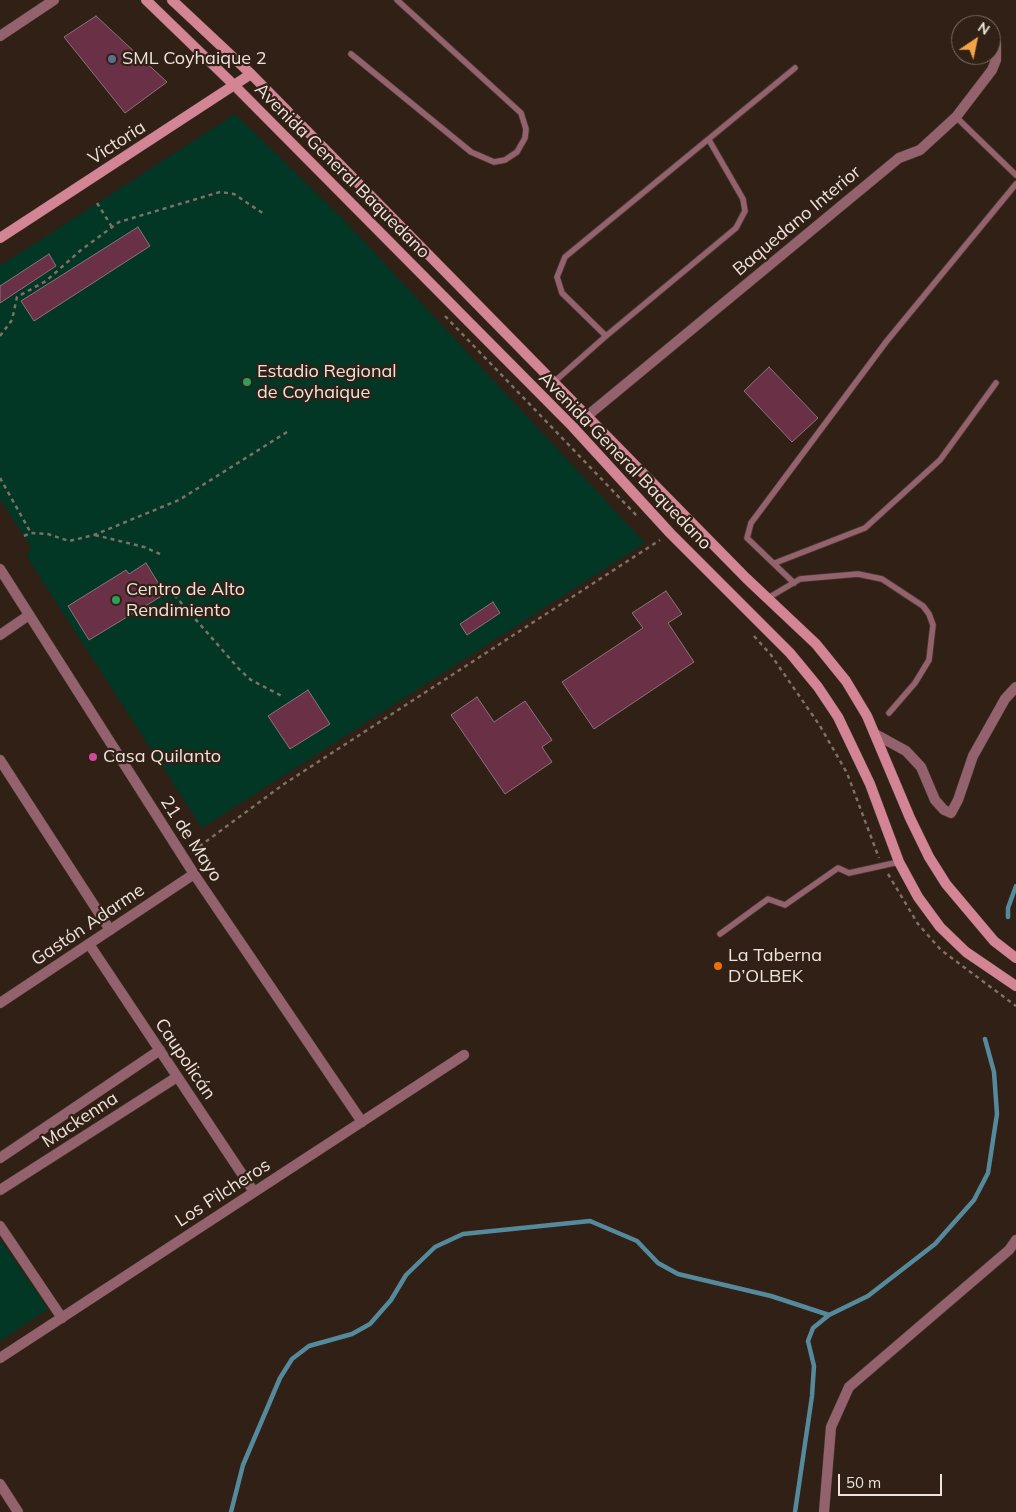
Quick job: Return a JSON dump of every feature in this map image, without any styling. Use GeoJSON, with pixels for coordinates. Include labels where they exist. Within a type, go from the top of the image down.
{"type":"FeatureCollection","features":[{"type":"Feature","properties":{"kind":"main road","name":"Avenida General Baquedano"},"geometry":{"type":"LineString","coordinates":[[146,0],[235,86],[573,427],[670,533],[790,653],[818,687],[838,717],[870,784],[899,862],[918,897],[940,927],[966,952],[1016,986]]}},
{"type":"Feature","properties":{"kind":"main road","name":"Avenida General Baquedano"},"geometry":{"type":"LineString","coordinates":[[172,0],[251,74],[831,661],[856,695],[929,857],[942,877],[994,941],[1016,958]]}},
{"type":"Feature","properties":{"kind":"main road","name":"Victoria"},"geometry":{"type":"LineString","coordinates":[[0,238],[251,74]]}},
{"type":"Feature","properties":{"kind":"street"},"geometry":{"type":"LineString","coordinates":[[0,36],[54,0]]}},
{"type":"Feature","properties":{"kind":"street","name":"Baquedano Interior"},"geometry":{"type":"LineString","coordinates":[[587,416],[899,158],[920,150],[956,117],[994,65]]}},
{"type":"Feature","properties":{"kind":"street","name":"21 de Mayo"},"geometry":{"type":"LineString","coordinates":[[0,569],[194,874],[362,1122]]}},
{"type":"Feature","properties":{"kind":"street"},"geometry":{"type":"LineString","coordinates":[[0,635],[29,615]]}},
{"type":"Feature","properties":{"kind":"street"},"geometry":{"type":"LineString","coordinates":[[875,734],[906,751],[921,767],[936,800],[944,810],[951,813],[958,800],[973,756],[1005,699],[1016,687]]}},
{"type":"Feature","properties":{"kind":"street"},"geometry":{"type":"LineString","coordinates":[[0,760],[110,930]]}},
{"type":"Feature","properties":{"kind":"street","name":"Gastón Adarme"},"geometry":{"type":"LineString","coordinates":[[0,1004],[194,874]]}},
{"type":"Feature","properties":{"kind":"street","name":"Caupolicán"},"geometry":{"type":"LineString","coordinates":[[89,944],[254,1192]]}},
{"type":"Feature","properties":{"kind":"street","name":"Mackenna"},"geometry":{"type":"LineString","coordinates":[[0,1158],[160,1050]]}},
{"type":"Feature","properties":{"kind":"street","name":"Los Pilcheros"},"geometry":{"type":"LineString","coordinates":[[0,1358],[464,1055]]}},
{"type":"Feature","properties":{"kind":"street","name":"Mackenna"},"geometry":{"type":"LineString","coordinates":[[0,1190],[177,1077]]}},
{"type":"Feature","properties":{"kind":"street"},"geometry":{"type":"LineString","coordinates":[[1,1228],[62,1318]]}},
{"type":"Feature","properties":{"kind":"street"},"geometry":{"type":"LineString","coordinates":[[824,1512],[831,1426],[849,1387],[1009,1250],[1016,1240]]}},
{"type":"Feature","properties":{"kind":"street"},"geometry":{"type":"LineString","coordinates":[[0,1484],[18,1512]]}},
{"type":"Feature","properties":{"kind":"lane"},"geometry":{"type":"LineString","coordinates":[[351,54],[471,152],[494,162],[505,160],[517,152],[525,138],[526,129],[521,113],[397,0]]}},
{"type":"Feature","properties":{"kind":"lane"},"geometry":{"type":"LineString","coordinates":[[606,336],[562,293],[557,277],[565,257],[795,68]]}},
{"type":"Feature","properties":{"kind":"lane"},"geometry":{"type":"LineString","coordinates":[[956,117],[1016,175]]}},
{"type":"Feature","properties":{"kind":"lane"},"geometry":{"type":"LineString","coordinates":[[554,382],[606,336],[736,228],[745,211],[744,199],[709,140]]}},
{"type":"Feature","properties":{"kind":"lane"},"geometry":{"type":"LineString","coordinates":[[794,583],[747,538],[751,522],[886,342],[1016,184]]}},
{"type":"Feature","properties":{"kind":"lane"},"geometry":{"type":"LineString","coordinates":[[775,563],[865,528],[940,460],[996,383]]}},
{"type":"Feature","properties":{"kind":"lane"},"geometry":{"type":"LineString","coordinates":[[768,598],[800,579],[858,574],[882,579],[923,606],[929,614],[933,625],[928,660],[915,683],[889,713]]}},
{"type":"Feature","properties":{"kind":"lane"},"geometry":{"type":"LineString","coordinates":[[720,934],[768,899],[785,905],[838,868],[849,873],[899,862]]}},
{"type":"Feature","properties":{"kind":"path"},"geometry":{"type":"LineString","coordinates":[[0,336],[12,320],[17,297],[46,281],[80,250],[119,222],[159,208],[220,192],[234,194],[264,214]]}},
{"type":"Feature","properties":{"kind":"path"},"geometry":{"type":"LineString","coordinates":[[97,203],[112,227]]}},
{"type":"Feature","properties":{"kind":"path"},"geometry":{"type":"LineString","coordinates":[[440,311],[639,518]]}},
{"type":"Feature","properties":{"kind":"path"},"geometry":{"type":"LineString","coordinates":[[24,536],[31,532],[48,534],[69,541],[94,535],[179,500],[287,432]]}},
{"type":"Feature","properties":{"kind":"path"},"geometry":{"type":"LineString","coordinates":[[0,478],[31,532]]}},
{"type":"Feature","properties":{"kind":"path"},"geometry":{"type":"LineString","coordinates":[[184,858],[284,784],[670,533]]}},
{"type":"Feature","properties":{"kind":"path"},"geometry":{"type":"LineString","coordinates":[[94,535],[144,547],[160,554]]}},
{"type":"Feature","properties":{"kind":"path"},"geometry":{"type":"LineString","coordinates":[[656,536],[666,546]]}},
{"type":"Feature","properties":{"kind":"path"},"geometry":{"type":"LineString","coordinates":[[169,588],[239,669],[251,680],[282,696]]}},
{"type":"Feature","properties":{"kind":"path"},"geometry":{"type":"LineString","coordinates":[[752,633],[771,655],[820,726],[847,773],[883,866],[918,924],[941,950],[1016,1006]]}},
{"type":"Feature","properties":{"kind":"green space","name":"Estadio Regional de Coyhaique"},"geometry":{"type":"Polygon","coordinates":[[[235,114],[343,219],[645,543],[202,828],[27,557],[31,547],[0,499],[0,266],[235,114]]]}},
{"type":"Feature","properties":{"kind":"green space"},"geometry":{"type":"Polygon","coordinates":[[[0,1239],[48,1309],[0,1341],[0,1239]]]}},
{"type":"Feature","properties":{"kind":"building","name":"SML Coyhaique 2"},"geometry":{"type":"Polygon","coordinates":[[[96,16],[167,82],[125,113],[64,37],[96,16]]]}},
{"type":"Feature","properties":{"kind":"building"},"geometry":{"type":"Polygon","coordinates":[[[138,227],[150,246],[34,321],[21,301],[138,227]]]}},
{"type":"Feature","properties":{"kind":"building"},"geometry":{"type":"Polygon","coordinates":[[[49,254],[56,266],[0,303],[0,286],[49,254]]]}},
{"type":"Feature","properties":{"kind":"building"},"geometry":{"type":"Polygon","coordinates":[[[769,367],[818,418],[792,442],[744,391],[769,367]]]}},
{"type":"Feature","properties":{"kind":"building","name":"Centro de Alto Rendimiento"},"geometry":{"type":"Polygon","coordinates":[[[146,563],[165,594],[89,640],[68,606],[126,570],[129,574],[146,563]]]}},
{"type":"Feature","properties":{"kind":"building"},"geometry":{"type":"Polygon","coordinates":[[[666,591],[682,614],[668,623],[694,662],[594,729],[562,682],[643,628],[632,613],[666,591]]]}},
{"type":"Feature","properties":{"kind":"building"},"geometry":{"type":"Polygon","coordinates":[[[493,602],[500,613],[467,635],[460,624],[493,602]]]}},
{"type":"Feature","properties":{"kind":"building"},"geometry":{"type":"Polygon","coordinates":[[[308,690],[330,724],[290,749],[268,716],[308,690]]]}},
{"type":"Feature","properties":{"kind":"building"},"geometry":{"type":"Polygon","coordinates":[[[477,697],[494,722],[525,701],[552,740],[542,747],[552,762],[505,794],[451,715],[477,697]]]}},
{"type":"Feature","properties":{"kind":"waterway"},"geometry":{"type":"LineString","coordinates":[[1008,917],[1008,908],[1016,886]]}},
{"type":"Feature","properties":{"kind":"waterway"},"geometry":{"type":"LineString","coordinates":[[795,1512],[812,1396],[814,1366],[808,1341],[813,1328],[829,1315],[868,1296],[935,1244],[974,1200],[988,1173],[997,1114],[994,1072],[985,1039]]}},
{"type":"Feature","properties":{"kind":"waterway"},"geometry":{"type":"LineString","coordinates":[[231,1512],[243,1465],[280,1378],[292,1359],[309,1346],[352,1334],[370,1324],[391,1300],[406,1275],[435,1247],[463,1234],[590,1221],[637,1241],[658,1263],[678,1274],[771,1296],[829,1315]]}},
{"type":"Feature","properties":{"kind":"place","name":"SML Coyhaique 2"},"geometry":{"type":"Point","coordinates":[112,59]}},
{"type":"Feature","properties":{"kind":"place","name":"Estadio Regional de Coyhaique"},"geometry":{"type":"Point","coordinates":[247,382]}},
{"type":"Feature","properties":{"kind":"place","name":"Centro de Alto Rendimiento"},"geometry":{"type":"Point","coordinates":[116,600]}},
{"type":"Feature","properties":{"kind":"place","name":"Casa Quilanto"},"geometry":{"type":"Point","coordinates":[93,757]}},
{"type":"Feature","properties":{"kind":"place","name":"La Taberna D’OLBEK"},"geometry":{"type":"Point","coordinates":[718,966]}}]}
